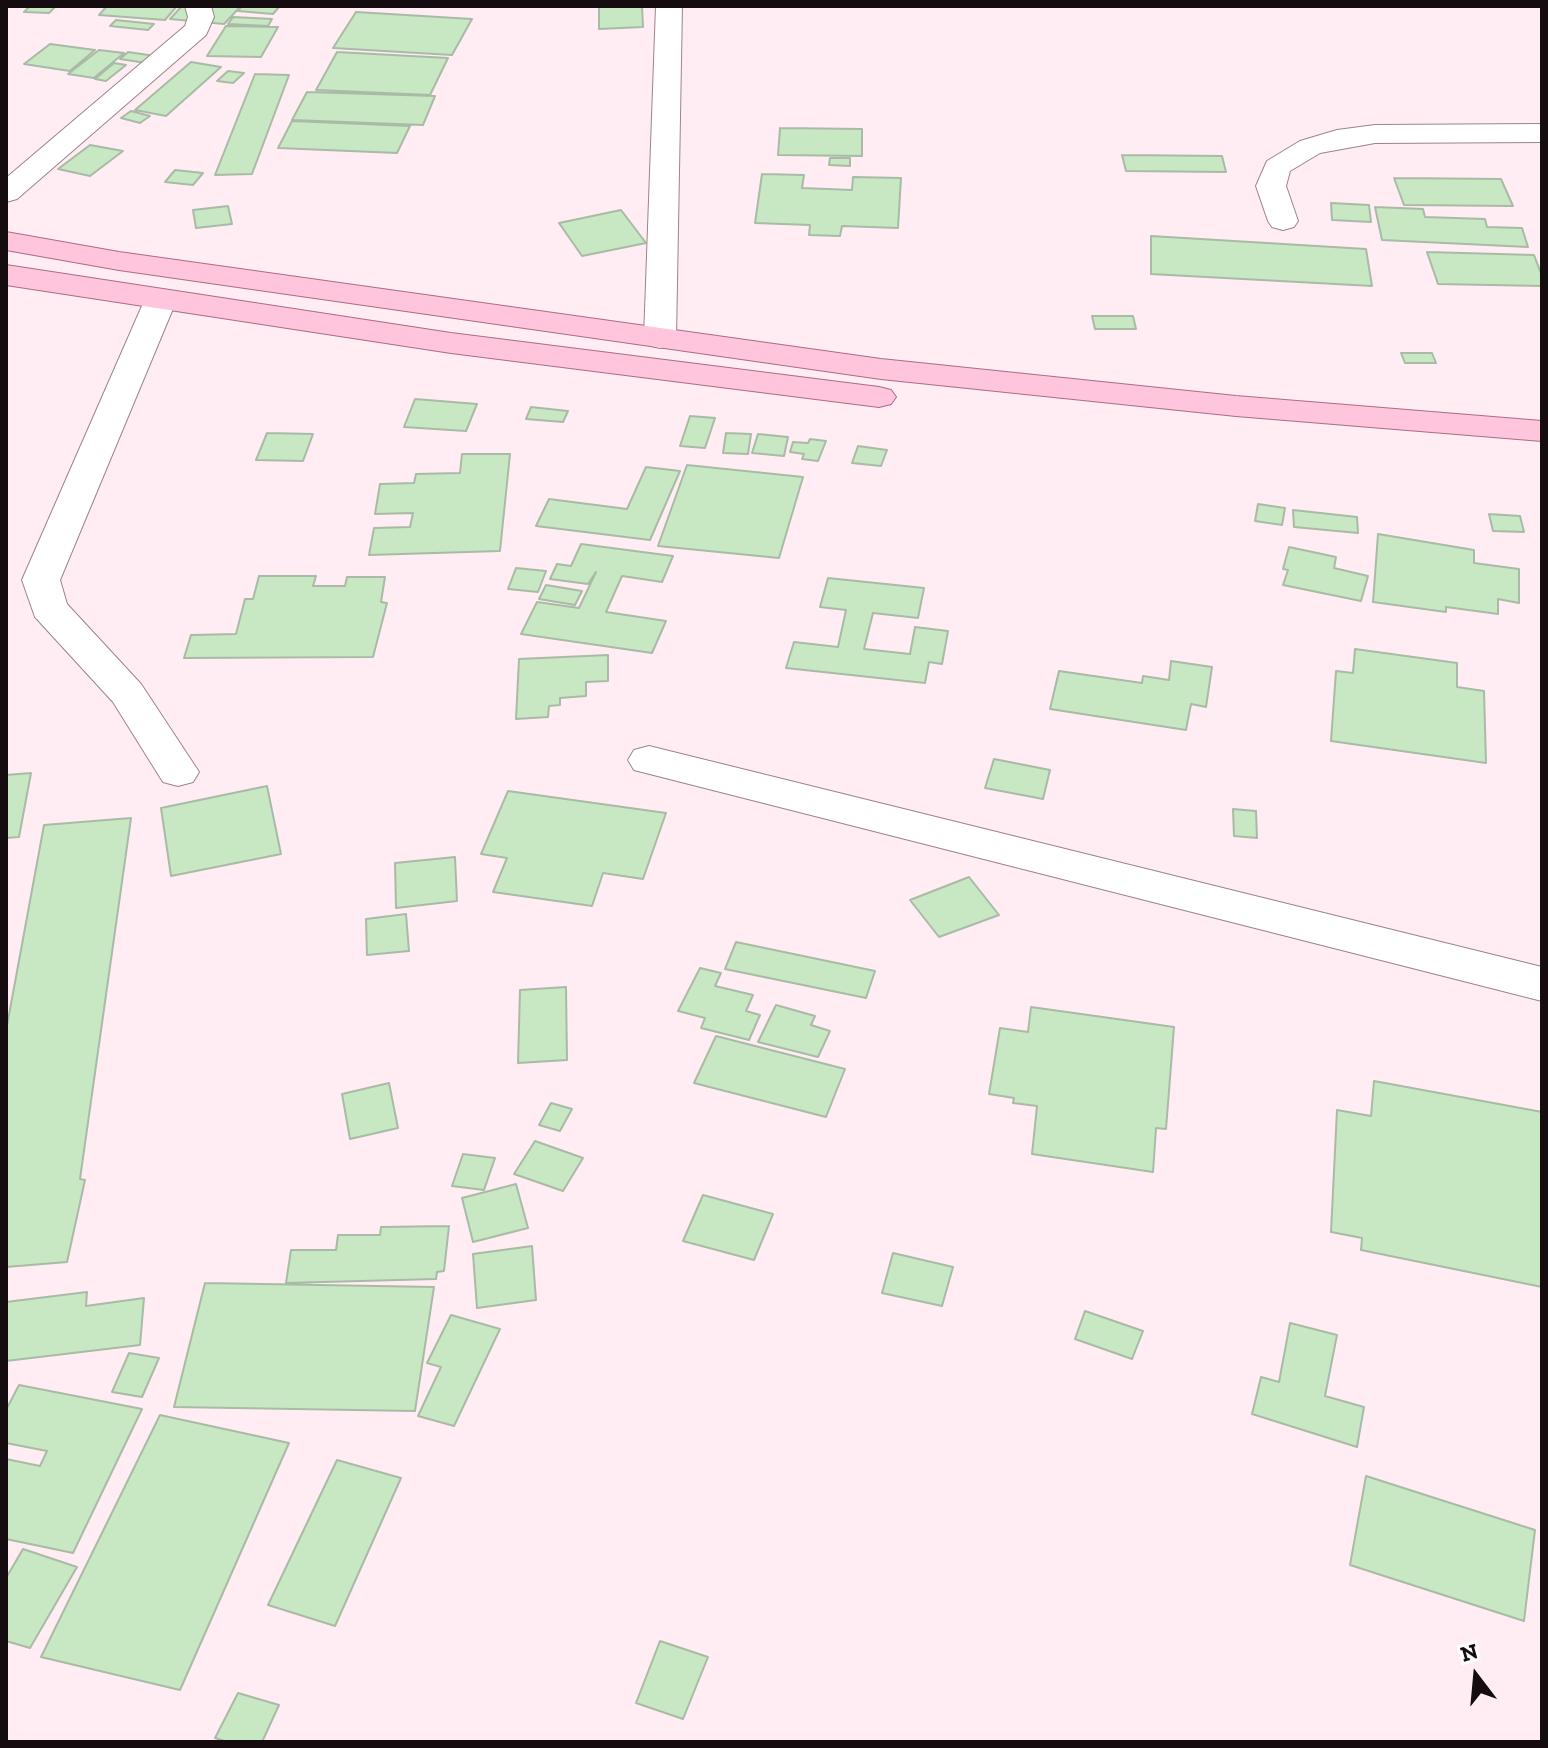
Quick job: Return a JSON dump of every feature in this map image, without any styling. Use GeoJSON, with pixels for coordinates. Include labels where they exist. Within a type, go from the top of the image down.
{"type":"FeatureCollection","features":[{"type":"Feature","properties":{"kind":"main road"},"geometry":{"type":"LineString","coordinates":[[6,241],[119,261],[881,369],[1190,401],[1542,431]]}},
{"type":"Feature","properties":{"kind":"main road"},"geometry":{"type":"LineString","coordinates":[[6,275],[451,343],[797,389],[1258,436],[1542,460]]}},
{"type":"Feature","properties":{"kind":"street"},"geometry":{"type":"LineString","coordinates":[[6,193],[197,29],[201,17],[198,6]]}},
{"type":"Feature","properties":{"kind":"street"},"geometry":{"type":"LineString","coordinates":[[660,338],[669,6]]}},
{"type":"Feature","properties":{"kind":"street"},"geometry":{"type":"LineString","coordinates":[[1283,221],[1271,186],[1277,167],[1310,147],[1337,139],[1375,134],[1542,133]]}},
{"type":"Feature","properties":{"kind":"street"},"geometry":{"type":"LineString","coordinates":[[161,299],[41,580],[49,608],[127,693],[178,772]]}},
{"type":"Feature","properties":{"kind":"street"},"geometry":{"type":"LineString","coordinates":[[649,760],[1542,984]]}},
{"type":"Feature","properties":{"kind":"building"},"geometry":{"type":"Polygon","coordinates":[[[30,6],[56,6],[49,13],[24,12],[30,6]]]}},
{"type":"Feature","properties":{"kind":"building"},"geometry":{"type":"Polygon","coordinates":[[[107,6],[177,6],[165,20],[99,15],[107,6]]]}},
{"type":"Feature","properties":{"kind":"building"},"geometry":{"type":"Polygon","coordinates":[[[182,6],[241,6],[224,24],[170,19],[182,6]]]}},
{"type":"Feature","properties":{"kind":"building"},"geometry":{"type":"Polygon","coordinates":[[[242,6],[279,7],[273,14],[238,11],[242,6]]]}},
{"type":"Feature","properties":{"kind":"building"},"geometry":{"type":"Polygon","coordinates":[[[599,6],[642,6],[643,27],[599,29],[599,6]]]}},
{"type":"Feature","properties":{"kind":"building"},"geometry":{"type":"Polygon","coordinates":[[[356,12],[472,19],[452,55],[333,48],[356,12]]]}},
{"type":"Feature","properties":{"kind":"building"},"geometry":{"type":"Polygon","coordinates":[[[233,17],[272,19],[268,26],[228,24],[233,17]]]}},
{"type":"Feature","properties":{"kind":"building"},"geometry":{"type":"Polygon","coordinates":[[[116,20],[154,24],[148,30],[110,26],[116,20]]]}},
{"type":"Feature","properties":{"kind":"building"},"geometry":{"type":"Polygon","coordinates":[[[226,26],[278,27],[261,57],[207,56],[226,26]]]}},
{"type":"Feature","properties":{"kind":"building"},"geometry":{"type":"Polygon","coordinates":[[[50,44],[95,50],[70,71],[24,64],[50,44]]]}},
{"type":"Feature","properties":{"kind":"building"},"geometry":{"type":"Polygon","coordinates":[[[99,50],[124,53],[94,78],[68,74],[99,50]]]}},
{"type":"Feature","properties":{"kind":"building"},"geometry":{"type":"Polygon","coordinates":[[[128,52],[162,57],[153,64],[120,59],[128,52]]]}},
{"type":"Feature","properties":{"kind":"building"},"geometry":{"type":"Polygon","coordinates":[[[337,52],[448,58],[430,95],[316,90],[337,52]]]}},
{"type":"Feature","properties":{"kind":"building"},"geometry":{"type":"Polygon","coordinates":[[[191,62],[221,67],[166,116],[135,110],[191,62]]]}},
{"type":"Feature","properties":{"kind":"building"},"geometry":{"type":"Polygon","coordinates":[[[114,63],[126,65],[106,81],[95,79],[114,63]]]}},
{"type":"Feature","properties":{"kind":"building"},"geometry":{"type":"Polygon","coordinates":[[[228,71],[244,73],[233,83],[217,81],[228,71]]]}},
{"type":"Feature","properties":{"kind":"building"},"geometry":{"type":"Polygon","coordinates":[[[255,74],[289,75],[252,174],[215,175],[255,74]]]}},
{"type":"Feature","properties":{"kind":"building"},"geometry":{"type":"Polygon","coordinates":[[[307,92],[435,96],[423,125],[292,120],[307,92]]]}},
{"type":"Feature","properties":{"kind":"building"},"geometry":{"type":"Polygon","coordinates":[[[131,111],[150,116],[140,123],[121,118],[131,111]]]}},
{"type":"Feature","properties":{"kind":"building"},"geometry":{"type":"Polygon","coordinates":[[[292,121],[410,126],[397,153],[278,148],[292,121]]]}},
{"type":"Feature","properties":{"kind":"building"},"geometry":{"type":"Polygon","coordinates":[[[780,128],[862,129],[862,156],[778,155],[780,128]]]}},
{"type":"Feature","properties":{"kind":"building"},"geometry":{"type":"Polygon","coordinates":[[[90,145],[123,151],[90,176],[58,169],[90,145]]]}},
{"type":"Feature","properties":{"kind":"building"},"geometry":{"type":"Polygon","coordinates":[[[1122,155],[1222,156],[1226,172],[1126,171],[1122,155]]]}},
{"type":"Feature","properties":{"kind":"building"},"geometry":{"type":"Polygon","coordinates":[[[830,158],[850,158],[850,166],[829,165],[830,158]]]}},
{"type":"Feature","properties":{"kind":"building"},"geometry":{"type":"Polygon","coordinates":[[[175,170],[203,173],[193,185],[165,182],[175,170]]]}},
{"type":"Feature","properties":{"kind":"building"},"geometry":{"type":"Polygon","coordinates":[[[762,174],[804,175],[802,188],[852,190],[853,177],[901,178],[898,228],[842,226],[840,236],[809,235],[810,225],[755,223],[762,174]]]}},
{"type":"Feature","properties":{"kind":"building"},"geometry":{"type":"Polygon","coordinates":[[[1394,178],[1501,179],[1513,206],[1404,205],[1394,178]]]}},
{"type":"Feature","properties":{"kind":"building"},"geometry":{"type":"Polygon","coordinates":[[[1331,203],[1369,205],[1371,222],[1332,220],[1331,203]]]}},
{"type":"Feature","properties":{"kind":"building"},"geometry":{"type":"Polygon","coordinates":[[[228,206],[232,224],[196,228],[193,210],[228,206]]]}},
{"type":"Feature","properties":{"kind":"building"},"geometry":{"type":"Polygon","coordinates":[[[1375,207],[1423,209],[1425,217],[1485,219],[1487,227],[1522,228],[1528,247],[1382,240],[1375,207]]]}},
{"type":"Feature","properties":{"kind":"building"},"geometry":{"type":"Polygon","coordinates":[[[621,210],[646,243],[582,256],[559,223],[621,210]]]}},
{"type":"Feature","properties":{"kind":"building"},"geometry":{"type":"Polygon","coordinates":[[[1151,236],[1366,249],[1372,286],[1151,274],[1151,236]]]}},
{"type":"Feature","properties":{"kind":"building"},"geometry":{"type":"Polygon","coordinates":[[[1427,252],[1534,255],[1542,276],[1542,286],[1438,284],[1427,252]]]}},
{"type":"Feature","properties":{"kind":"building"},"geometry":{"type":"Polygon","coordinates":[[[1092,316],[1133,316],[1136,329],[1095,329],[1092,316]]]}},
{"type":"Feature","properties":{"kind":"building"},"geometry":{"type":"Polygon","coordinates":[[[1401,353],[1432,353],[1436,363],[1405,363],[1401,353]]]}},
{"type":"Feature","properties":{"kind":"building"},"geometry":{"type":"Polygon","coordinates":[[[415,399],[477,404],[466,431],[404,427],[415,399]]]}},
{"type":"Feature","properties":{"kind":"building"},"geometry":{"type":"Polygon","coordinates":[[[531,407],[568,411],[563,422],[526,419],[531,407]]]}},
{"type":"Feature","properties":{"kind":"building"},"geometry":{"type":"Polygon","coordinates":[[[690,416],[715,418],[705,448],[680,446],[690,416]]]}},
{"type":"Feature","properties":{"kind":"building"},"geometry":{"type":"Polygon","coordinates":[[[267,433],[313,434],[303,461],[256,460],[267,433]]]}},
{"type":"Feature","properties":{"kind":"building"},"geometry":{"type":"Polygon","coordinates":[[[726,433],[751,434],[748,454],[723,453],[726,433]]]}},
{"type":"Feature","properties":{"kind":"building"},"geometry":{"type":"Polygon","coordinates":[[[758,434],[788,437],[784,456],[752,453],[758,434]]]}},
{"type":"Feature","properties":{"kind":"building"},"geometry":{"type":"Polygon","coordinates":[[[810,439],[826,441],[818,461],[802,459],[804,454],[790,452],[793,442],[808,443],[810,439]]]}},
{"type":"Feature","properties":{"kind":"building"},"geometry":{"type":"Polygon","coordinates":[[[858,446],[887,450],[881,466],[852,463],[858,446]]]}},
{"type":"Feature","properties":{"kind":"building"},"geometry":{"type":"Polygon","coordinates":[[[462,454],[510,454],[500,551],[369,555],[374,528],[410,527],[413,513],[375,514],[380,484],[414,483],[416,474],[460,473],[462,454]]]}},
{"type":"Feature","properties":{"kind":"building"},"geometry":{"type":"Polygon","coordinates":[[[687,465],[803,477],[779,558],[658,546],[687,465]]]}},
{"type":"Feature","properties":{"kind":"building"},"geometry":{"type":"Polygon","coordinates":[[[646,467],[680,471],[650,540],[536,526],[549,499],[627,509],[646,467]]]}},
{"type":"Feature","properties":{"kind":"building"},"geometry":{"type":"Polygon","coordinates":[[[1258,504],[1285,508],[1282,525],[1255,521],[1258,504]]]}},
{"type":"Feature","properties":{"kind":"building"},"geometry":{"type":"Polygon","coordinates":[[[1293,510],[1357,517],[1358,533],[1294,527],[1293,510]]]}},
{"type":"Feature","properties":{"kind":"building"},"geometry":{"type":"Polygon","coordinates":[[[1489,514],[1520,516],[1524,532],[1493,531],[1489,514]]]}},
{"type":"Feature","properties":{"kind":"building"},"geometry":{"type":"Polygon","coordinates":[[[1378,534],[1474,550],[1474,563],[1519,569],[1519,603],[1498,599],[1498,614],[1446,607],[1446,612],[1373,602],[1378,534]]]}},
{"type":"Feature","properties":{"kind":"building"},"geometry":{"type":"Polygon","coordinates":[[[581,544],[673,556],[662,582],[622,576],[606,612],[666,621],[652,653],[521,634],[537,602],[579,608],[596,572],[588,584],[550,579],[557,564],[571,566],[581,544]]]}},
{"type":"Feature","properties":{"kind":"building"},"geometry":{"type":"Polygon","coordinates":[[[1289,547],[1336,557],[1334,568],[1368,576],[1361,601],[1283,585],[1288,570],[1283,569],[1289,547]]]}},
{"type":"Feature","properties":{"kind":"building"},"geometry":{"type":"Polygon","coordinates":[[[516,568],[546,571],[538,592],[508,589],[516,568]]]}},
{"type":"Feature","properties":{"kind":"building"},"geometry":{"type":"Polygon","coordinates":[[[259,576],[316,576],[313,586],[345,586],[347,577],[385,577],[381,602],[387,603],[373,657],[184,658],[191,635],[236,634],[245,599],[253,599],[259,576]]]}},
{"type":"Feature","properties":{"kind":"building"},"geometry":{"type":"Polygon","coordinates":[[[828,578],[924,588],[918,618],[873,613],[864,649],[910,654],[915,627],[948,631],[942,664],[929,662],[925,683],[786,668],[794,642],[838,647],[846,610],[820,607],[828,578]]]}},
{"type":"Feature","properties":{"kind":"building"},"geometry":{"type":"Polygon","coordinates":[[[546,585],[582,591],[575,605],[539,599],[546,585]]]}},
{"type":"Feature","properties":{"kind":"building"},"geometry":{"type":"Polygon","coordinates":[[[1355,649],[1457,663],[1457,687],[1484,691],[1486,763],[1331,741],[1336,671],[1353,673],[1355,649]]]}},
{"type":"Feature","properties":{"kind":"building"},"geometry":{"type":"Polygon","coordinates":[[[608,655],[608,681],[586,682],[586,696],[560,698],[560,705],[549,706],[548,717],[516,719],[519,659],[608,655]]]}},
{"type":"Feature","properties":{"kind":"building"},"geometry":{"type":"Polygon","coordinates":[[[1171,661],[1212,667],[1206,707],[1191,704],[1186,730],[1050,709],[1059,671],[1142,683],[1143,676],[1169,680],[1171,661]]]}},
{"type":"Feature","properties":{"kind":"building"},"geometry":{"type":"Polygon","coordinates":[[[994,759],[1050,770],[1043,799],[985,788],[994,759]]]}},
{"type":"Feature","properties":{"kind":"building"},"geometry":{"type":"Polygon","coordinates":[[[31,773],[19,837],[6,838],[6,775],[31,773]]]}},
{"type":"Feature","properties":{"kind":"building"},"geometry":{"type":"Polygon","coordinates":[[[267,786],[281,854],[171,876],[161,808],[267,786]]]}},
{"type":"Feature","properties":{"kind":"building"},"geometry":{"type":"Polygon","coordinates":[[[508,791],[666,813],[643,879],[603,873],[592,906],[493,892],[507,858],[481,854],[508,791]]]}},
{"type":"Feature","properties":{"kind":"building"},"geometry":{"type":"Polygon","coordinates":[[[1233,809],[1256,811],[1257,838],[1234,836],[1233,809]]]}},
{"type":"Feature","properties":{"kind":"building"},"geometry":{"type":"Polygon","coordinates":[[[131,818],[80,1179],[85,1180],[67,1262],[6,1267],[6,1031],[44,825],[131,818]]]}},
{"type":"Feature","properties":{"kind":"building"},"geometry":{"type":"Polygon","coordinates":[[[455,857],[457,901],[396,908],[395,863],[455,857]]]}},
{"type":"Feature","properties":{"kind":"building"},"geometry":{"type":"Polygon","coordinates":[[[969,877],[999,915],[939,937],[910,900],[969,877]]]}},
{"type":"Feature","properties":{"kind":"building"},"geometry":{"type":"Polygon","coordinates":[[[406,914],[409,951],[367,955],[366,919],[406,914]]]}},
{"type":"Feature","properties":{"kind":"building"},"geometry":{"type":"Polygon","coordinates":[[[736,942],[875,971],[866,998],[725,969],[736,942]]]}},
{"type":"Feature","properties":{"kind":"building"},"geometry":{"type":"Polygon","coordinates":[[[700,968],[721,973],[715,986],[753,995],[746,1011],[760,1015],[749,1040],[701,1028],[705,1018],[678,1011],[700,968]]]}},
{"type":"Feature","properties":{"kind":"building"},"geometry":{"type":"Polygon","coordinates":[[[566,987],[567,1060],[518,1063],[520,990],[566,987]]]}},
{"type":"Feature","properties":{"kind":"building"},"geometry":{"type":"Polygon","coordinates":[[[776,1005],[815,1016],[811,1025],[830,1031],[818,1057],[758,1042],[776,1005]]]}},
{"type":"Feature","properties":{"kind":"building"},"geometry":{"type":"Polygon","coordinates":[[[1031,1007],[1174,1027],[1166,1129],[1156,1128],[1153,1172],[1032,1154],[1037,1106],[1013,1103],[1014,1098],[989,1094],[1000,1028],[1028,1032],[1031,1007]]]}},
{"type":"Feature","properties":{"kind":"building"},"geometry":{"type":"Polygon","coordinates":[[[716,1036],[845,1069],[826,1117],[694,1083],[716,1036]]]}},
{"type":"Feature","properties":{"kind":"building"},"geometry":{"type":"Polygon","coordinates":[[[1374,1081],[1542,1112],[1542,1287],[1361,1250],[1362,1238],[1331,1232],[1337,1110],[1371,1116],[1374,1081]]]}},
{"type":"Feature","properties":{"kind":"building"},"geometry":{"type":"Polygon","coordinates":[[[389,1083],[398,1128],[350,1139],[342,1094],[389,1083]]]}},
{"type":"Feature","properties":{"kind":"building"},"geometry":{"type":"Polygon","coordinates":[[[551,1103],[572,1109],[560,1131],[539,1125],[551,1103]]]}},
{"type":"Feature","properties":{"kind":"building"},"geometry":{"type":"Polygon","coordinates":[[[535,1141],[583,1158],[563,1191],[514,1174],[535,1141]]]}},
{"type":"Feature","properties":{"kind":"building"},"geometry":{"type":"Polygon","coordinates":[[[463,1154],[495,1158],[484,1190],[452,1186],[463,1154]]]}},
{"type":"Feature","properties":{"kind":"building"},"geometry":{"type":"Polygon","coordinates":[[[516,1184],[528,1228],[473,1242],[462,1198],[516,1184]]]}},
{"type":"Feature","properties":{"kind":"building"},"geometry":{"type":"Polygon","coordinates":[[[703,1195],[773,1214],[754,1260],[683,1241],[703,1195]]]}},
{"type":"Feature","properties":{"kind":"building"},"geometry":{"type":"Polygon","coordinates":[[[449,1226],[444,1271],[437,1272],[436,1279],[286,1283],[291,1250],[336,1250],[338,1235],[380,1235],[381,1227],[449,1226]]]}},
{"type":"Feature","properties":{"kind":"building"},"geometry":{"type":"Polygon","coordinates":[[[532,1246],[536,1300],[477,1308],[473,1254],[532,1246]]]}},
{"type":"Feature","properties":{"kind":"building"},"geometry":{"type":"Polygon","coordinates":[[[893,1253],[953,1267],[942,1306],[882,1293],[893,1253]]]}},
{"type":"Feature","properties":{"kind":"building"},"geometry":{"type":"Polygon","coordinates":[[[205,1283],[434,1287],[415,1411],[174,1407],[205,1283]]]}},
{"type":"Feature","properties":{"kind":"building"},"geometry":{"type":"Polygon","coordinates":[[[87,1292],[86,1306],[144,1298],[140,1345],[6,1361],[6,1302],[87,1292]]]}},
{"type":"Feature","properties":{"kind":"building"},"geometry":{"type":"Polygon","coordinates":[[[1085,1311],[1143,1331],[1132,1359],[1075,1339],[1085,1311]]]}},
{"type":"Feature","properties":{"kind":"building"},"geometry":{"type":"Polygon","coordinates":[[[451,1315],[500,1329],[454,1426],[418,1416],[441,1367],[427,1363],[451,1315]]]}},
{"type":"Feature","properties":{"kind":"building"},"geometry":{"type":"Polygon","coordinates":[[[1290,1323],[1337,1335],[1325,1396],[1364,1407],[1357,1447],[1252,1414],[1261,1377],[1279,1382],[1290,1323]]]}},
{"type":"Feature","properties":{"kind":"building"},"geometry":{"type":"Polygon","coordinates":[[[129,1353],[159,1358],[142,1397],[112,1392],[129,1353]]]}},
{"type":"Feature","properties":{"kind":"building"},"geometry":{"type":"Polygon","coordinates":[[[19,1385],[142,1409],[73,1553],[6,1539],[6,1459],[40,1466],[47,1451],[6,1443],[6,1410],[19,1385]]]}},
{"type":"Feature","properties":{"kind":"building"},"geometry":{"type":"Polygon","coordinates":[[[160,1415],[289,1443],[180,1690],[41,1657],[160,1415]]]}},
{"type":"Feature","properties":{"kind":"building"},"geometry":{"type":"Polygon","coordinates":[[[337,1460],[401,1478],[335,1626],[268,1605],[337,1460]]]}},
{"type":"Feature","properties":{"kind":"building"},"geometry":{"type":"Polygon","coordinates":[[[1366,1476],[1535,1530],[1524,1621],[1350,1565],[1366,1476]]]}},
{"type":"Feature","properties":{"kind":"building"},"geometry":{"type":"Polygon","coordinates":[[[23,1549],[77,1567],[30,1648],[6,1641],[6,1578],[23,1549]]]}},
{"type":"Feature","properties":{"kind":"building"},"geometry":{"type":"Polygon","coordinates":[[[660,1641],[708,1657],[683,1719],[636,1703],[660,1641]]]}},
{"type":"Feature","properties":{"kind":"building"},"geometry":{"type":"Polygon","coordinates":[[[238,1693],[279,1705],[262,1742],[228,1742],[215,1738],[238,1693]]]}}]}
